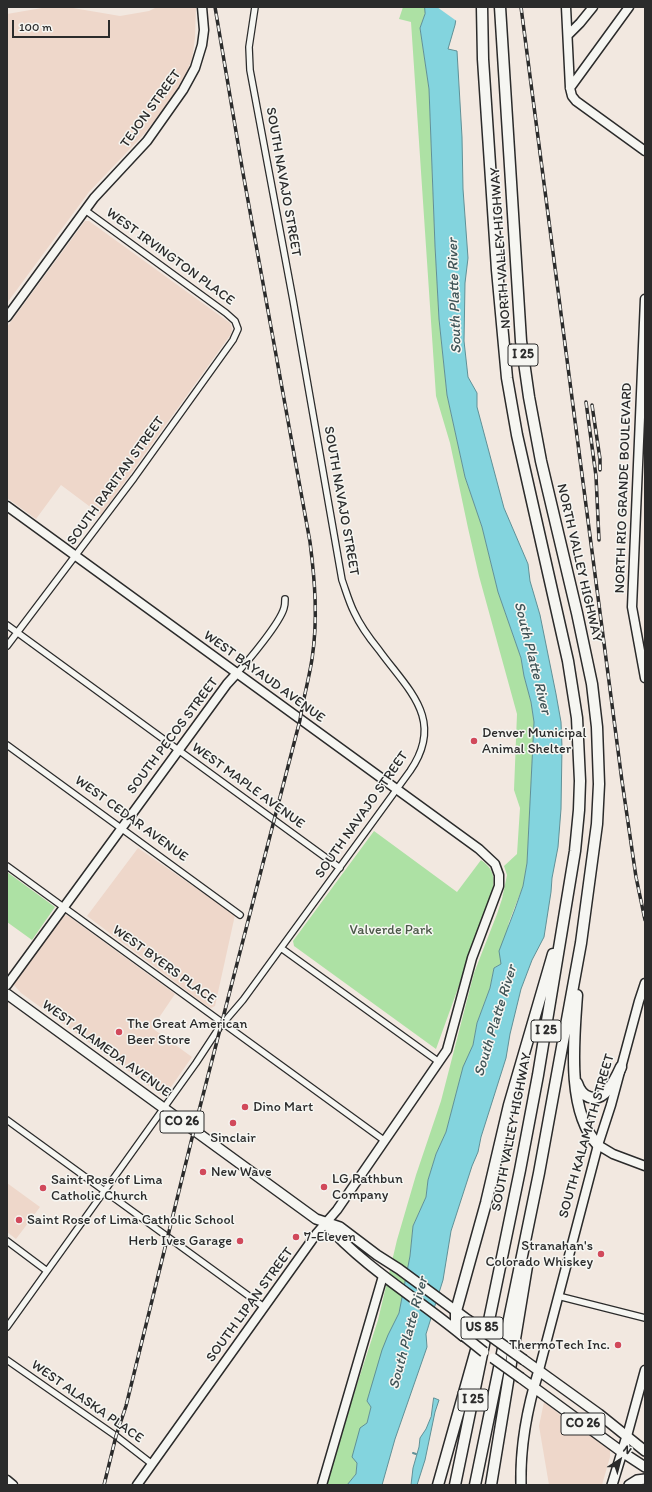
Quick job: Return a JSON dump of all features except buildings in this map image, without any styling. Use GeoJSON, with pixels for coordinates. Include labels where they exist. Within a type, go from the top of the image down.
{"type":"FeatureCollection","features":[{"type":"Feature","properties":{"kind":"highway"},"geometry":{"type":"LineString","coordinates":[[477,7],[483,59]]}},
{"type":"Feature","properties":{"kind":"highway","name":"NORTH VALLEY HIGHWAY"},"geometry":{"type":"LineString","coordinates":[[482,7],[483,59],[496,270],[507,378],[517,435],[562,634],[572,686]]}},
{"type":"Feature","properties":{"kind":"highway","name":"NORTH VALLEY HIGHWAY"},"geometry":{"type":"LineString","coordinates":[[500,7],[518,298],[525,368],[530,403],[542,461],[577,613],[594,696],[598,742],[599,801],[594,853],[581,944]]}},
{"type":"Feature","properties":{"kind":"highway","name":"SOUTH VALLEY HIGHWAY"},"geometry":{"type":"LineString","coordinates":[[455,1485],[520,1170],[538,1075],[577,838],[580,781],[578,731],[572,686]]}},
{"type":"Feature","properties":{"kind":"highway"},"geometry":{"type":"LineString","coordinates":[[464,1336],[456,1322],[456,1311],[486,1203],[509,1104],[552,957],[568,892]]}},
{"type":"Feature","properties":{"kind":"highway"},"geometry":{"type":"LineString","coordinates":[[581,944],[574,1035],[575,1078],[577,1098],[582,1118],[588,1132],[598,1145]]}},
{"type":"Feature","properties":{"kind":"highway","name":"I 25"},"geometry":{"type":"LineString","coordinates":[[475,1485],[539,1173],[581,944]]}},
{"type":"Feature","properties":{"kind":"highway"},"geometry":{"type":"LineString","coordinates":[[575,1078],[583,1093],[589,1097],[595,1098],[602,1096],[608,1089],[621,1067]]}},
{"type":"Feature","properties":{"kind":"highway","name":"US 85"},"geometry":{"type":"LineString","coordinates":[[438,1485],[479,1339],[520,1170]]}},
{"type":"Feature","properties":{"kind":"highway","name":"US 85"},"geometry":{"type":"LineString","coordinates":[[491,1485],[531,1239],[539,1173]]}},
{"type":"Feature","properties":{"kind":"main road","name":"WEST ALAMEDA AVENUE"},"geometry":{"type":"LineString","coordinates":[[7,994],[316,1219],[340,1227],[377,1255],[399,1269],[539,1370],[645,1451]]}},
{"type":"Feature","properties":{"kind":"main road","name":"WEST ALAMEDA AVENUE"},"geometry":{"type":"LineString","coordinates":[[325,1223],[348,1246],[402,1291],[622,1452],[645,1467]]}},
{"type":"Feature","properties":{"kind":"main road","name":"SOUTH KALAMATH STREET"},"geometry":{"type":"LineString","coordinates":[[521,1485],[522,1441],[539,1370]]}},
{"type":"Feature","properties":{"kind":"main road"},"geometry":{"type":"LineString","coordinates":[[612,1485],[627,1436]]}},
{"type":"Feature","properties":{"kind":"main road"},"geometry":{"type":"LineString","coordinates":[[629,1485],[637,1480],[645,1479]]}},
{"type":"Feature","properties":{"kind":"street","name":"TEJON STREET"},"geometry":{"type":"LineString","coordinates":[[7,317],[85,210],[105,185],[147,141],[188,83],[195,68],[202,46],[204,30],[202,7]]}},
{"type":"Feature","properties":{"kind":"street","name":"SOUTH NAVAJO STREET"},"geometry":{"type":"LineString","coordinates":[[7,1327],[164,1109],[223,1023],[236,1009],[414,766],[421,751],[424,735],[423,715],[412,693],[379,651],[354,613],[342,580],[293,300],[250,70],[249,47],[255,7]]}},
{"type":"Feature","properties":{"kind":"street"},"geometry":{"type":"LineString","coordinates":[[566,7],[570,88],[572,96],[576,101],[645,151]]}},
{"type":"Feature","properties":{"kind":"street"},"geometry":{"type":"LineString","coordinates":[[568,35],[580,24],[593,7]]}},
{"type":"Feature","properties":{"kind":"street"},"geometry":{"type":"LineString","coordinates":[[570,88],[629,7]]}},
{"type":"Feature","properties":{"kind":"street","name":"WEST IRVINGTON PLACE"},"geometry":{"type":"LineString","coordinates":[[85,210],[226,313],[238,326]]}},
{"type":"Feature","properties":{"kind":"street","name":"NORTH RIO GRANDE BOULEVARD"},"geometry":{"type":"LineString","coordinates":[[645,299],[632,607],[645,678]]}},
{"type":"Feature","properties":{"kind":"street","name":"SOUTH RARITAN STREET"},"geometry":{"type":"LineString","coordinates":[[7,646],[76,556],[234,340],[238,326]]}},
{"type":"Feature","properties":{"kind":"street","name":"WEST BAYAUD AVENUE"},"geometry":{"type":"LineString","coordinates":[[7,506],[488,856],[494,864],[499,876]]}},
{"type":"Feature","properties":{"kind":"street","name":"SOUTH PECOS STREET"},"geometry":{"type":"LineString","coordinates":[[7,985],[227,684],[248,662],[278,621],[284,608],[285,599]]}},
{"type":"Feature","properties":{"kind":"street","name":"WEST MAPLE AVENUE"},"geometry":{"type":"LineString","coordinates":[[7,625],[340,868]]}},
{"type":"Feature","properties":{"kind":"street","name":"WEST CEDAR AVENUE"},"geometry":{"type":"LineString","coordinates":[[7,745],[240,915]]}},
{"type":"Feature","properties":{"kind":"street","name":"WEST BYERS PLACE"},"geometry":{"type":"LineString","coordinates":[[7,866],[385,1141]]}},
{"type":"Feature","properties":{"kind":"street","name":"SOUTH LIPAN STREET"},"geometry":{"type":"LineString","coordinates":[[137,1485],[325,1223],[337,1210],[447,1050],[472,958],[498,890],[499,876]]}},
{"type":"Feature","properties":{"kind":"street"},"geometry":{"type":"LineString","coordinates":[[281,948],[439,1062]]}},
{"type":"Feature","properties":{"kind":"street","name":"SOUTH KALAMATH STREET"},"geometry":{"type":"LineString","coordinates":[[539,1370],[598,1145],[645,983]]}},
{"type":"Feature","properties":{"kind":"street"},"geometry":{"type":"LineString","coordinates":[[7,1120],[264,1307]]}},
{"type":"Feature","properties":{"kind":"street"},"geometry":{"type":"LineString","coordinates":[[598,1145],[613,1154],[645,1166]]}},
{"type":"Feature","properties":{"kind":"street"},"geometry":{"type":"LineString","coordinates":[[7,1241],[47,1271]]}},
{"type":"Feature","properties":{"kind":"street"},"geometry":{"type":"LineString","coordinates":[[322,1485],[383,1276]]}},
{"type":"Feature","properties":{"kind":"street"},"geometry":{"type":"LineString","coordinates":[[558,1296],[645,1318]]}},
{"type":"Feature","properties":{"kind":"street","name":"WEST ALASKA PLACE"},"geometry":{"type":"LineString","coordinates":[[7,1360],[116,1436],[152,1464]]}},
{"type":"Feature","properties":{"kind":"street"},"geometry":{"type":"LineString","coordinates":[[627,1436],[645,1370]]}},
{"type":"Feature","properties":{"kind":"street"},"geometry":{"type":"LineString","coordinates":[[7,1480],[13,1485]]}},
{"type":"Feature","properties":{"kind":"shaded area"},"geometry":{"type":"Polygon","coordinates":[[[157,7],[196,7],[195,38],[192,59],[184,78],[169,102],[145,133],[89,192],[7,303],[7,14],[42,8],[73,8],[120,16],[149,11],[157,7]]]}},
{"type":"Feature","properties":{"kind":"shaded area"},"geometry":{"type":"Polygon","coordinates":[[[85,221],[89,221],[230,323],[232,329],[231,334],[101,515],[61,485],[36,519],[7,498],[7,327],[85,221]]]}},
{"type":"Feature","properties":{"kind":"shaded area"},"geometry":{"type":"Polygon","coordinates":[[[138,848],[235,915],[215,1006],[211,1008],[87,916],[138,848]]]}},
{"type":"Feature","properties":{"kind":"shaded area"},"geometry":{"type":"Polygon","coordinates":[[[67,915],[175,994],[152,1028],[192,1057],[164,1097],[21,993],[14,985],[14,979],[63,916],[67,915]]]}},
{"type":"Feature","properties":{"kind":"shaded area","name":"Saint Rose of Lima Catholic School"},"geometry":{"type":"Polygon","coordinates":[[[7,1183],[40,1207],[16,1239],[7,1232],[7,1183]]]}},
{"type":"Feature","properties":{"kind":"shaded area"},"geometry":{"type":"Polygon","coordinates":[[[544,1402],[586,1435],[592,1436],[610,1450],[610,1457],[602,1485],[549,1485],[539,1426],[544,1402]]]}},
{"type":"Feature","properties":{"kind":"green space"},"geometry":{"type":"Polygon","coordinates":[[[403,7],[425,7],[425,14],[420,28],[429,89],[439,319],[447,395],[465,477],[482,527],[498,592],[521,658],[534,722],[527,863],[523,886],[509,922],[501,964],[494,968],[490,988],[477,1023],[473,1045],[463,1068],[446,1132],[436,1154],[428,1180],[426,1197],[413,1226],[410,1256],[399,1313],[367,1401],[371,1407],[357,1463],[356,1474],[347,1485],[327,1485],[351,1403],[378,1320],[397,1240],[416,1175],[441,1101],[474,973],[502,899],[507,875],[504,866],[517,854],[520,808],[514,790],[517,714],[479,576],[450,443],[436,396],[411,22],[399,19],[403,7]]]}},
{"type":"Feature","properties":{"kind":"green space","name":"Valverde Park"},"geometry":{"type":"Polygon","coordinates":[[[374,831],[457,892],[481,860],[490,868],[492,873],[494,883],[490,900],[436,1049],[294,946],[293,941],[374,831]]]}},
{"type":"Feature","properties":{"kind":"green space"},"geometry":{"type":"Polygon","coordinates":[[[7,872],[55,907],[32,940],[7,922],[7,872]]]}},
{"type":"Feature","properties":{"kind":"water","name":"South Platte River"},"geometry":{"type":"Polygon","coordinates":[[[425,7],[458,7],[455,25],[448,49],[457,51],[462,137],[463,189],[468,258],[465,283],[464,341],[468,377],[477,393],[477,407],[504,508],[528,564],[530,581],[540,615],[561,722],[561,809],[558,847],[544,937],[532,960],[521,989],[506,1058],[481,1137],[478,1152],[451,1231],[443,1280],[426,1334],[427,1347],[395,1439],[382,1485],[347,1485],[356,1474],[357,1463],[352,1457],[360,1428],[367,1423],[371,1407],[367,1401],[382,1350],[399,1313],[410,1256],[413,1226],[426,1197],[428,1180],[436,1154],[446,1132],[463,1067],[473,1045],[477,1023],[490,988],[494,968],[501,964],[499,951],[523,886],[527,863],[534,722],[531,702],[521,658],[498,592],[482,527],[465,477],[447,395],[439,319],[429,89],[420,28],[425,14],[425,7]]]}},
{"type":"Feature","properties":{"kind":"water"},"geometry":{"type":"Polygon","coordinates":[[[434,1398],[439,1400],[425,1460],[417,1485],[411,1485],[413,1468],[420,1438],[431,1417],[434,1398]]]}},
{"type":"Feature","properties":{"kind":"pier"},"geometry":{"type":"Polygon","coordinates":[[[437,7],[457,7],[460,9],[458,22],[437,7]]]}},
{"type":"Feature","properties":{"kind":"railway"},"geometry":{"type":"LineString","coordinates":[[104,1485],[116,1436],[126,1406],[194,1130],[300,720],[311,667],[314,644],[315,600],[310,542],[243,173],[215,7]]}},
{"type":"Feature","properties":{"kind":"railway"},"geometry":{"type":"LineString","coordinates":[[521,7],[622,781],[636,877],[645,920]]}},
{"type":"Feature","properties":{"kind":"railway"},"geometry":{"type":"LineString","coordinates":[[586,402],[596,476],[599,540]]}},
{"type":"Feature","properties":{"kind":"railway"},"geometry":{"type":"LineString","coordinates":[[592,405],[600,459],[600,470]]}},
{"type":"Feature","properties":{"kind":"place","name":"Denver Municipal Animal Shelter"},"geometry":{"type":"Point","coordinates":[474,741]}},
{"type":"Feature","properties":{"kind":"place","name":"The Great American Beer Store"},"geometry":{"type":"Point","coordinates":[119,1032]}},
{"type":"Feature","properties":{"kind":"place","name":"Dino Mart"},"geometry":{"type":"Point","coordinates":[245,1107]}},
{"type":"Feature","properties":{"kind":"place","name":"Sinclair"},"geometry":{"type":"Point","coordinates":[233,1123]}},
{"type":"Feature","properties":{"kind":"place","name":"New Wave"},"geometry":{"type":"Point","coordinates":[203,1172]}},
{"type":"Feature","properties":{"kind":"place","name":"LG Rathbun Company"},"geometry":{"type":"Point","coordinates":[324,1187]}},
{"type":"Feature","properties":{"kind":"place","name":"Saint Rose of Lima Catholic Church"},"geometry":{"type":"Point","coordinates":[43,1188]}},
{"type":"Feature","properties":{"kind":"place","name":"Saint Rose of Lima Catholic School"},"geometry":{"type":"Point","coordinates":[19,1220]}},
{"type":"Feature","properties":{"kind":"place","name":"7-Eleven"},"geometry":{"type":"Point","coordinates":[296,1237]}},
{"type":"Feature","properties":{"kind":"place","name":"Herb Ives Garage"},"geometry":{"type":"Point","coordinates":[240,1241]}},
{"type":"Feature","properties":{"kind":"place","name":"Stranahan's Colorado Whiskey"},"geometry":{"type":"Point","coordinates":[601,1254]}},
{"type":"Feature","properties":{"kind":"place","name":"ThermoTech Inc."},"geometry":{"type":"Point","coordinates":[618,1345]}}]}
